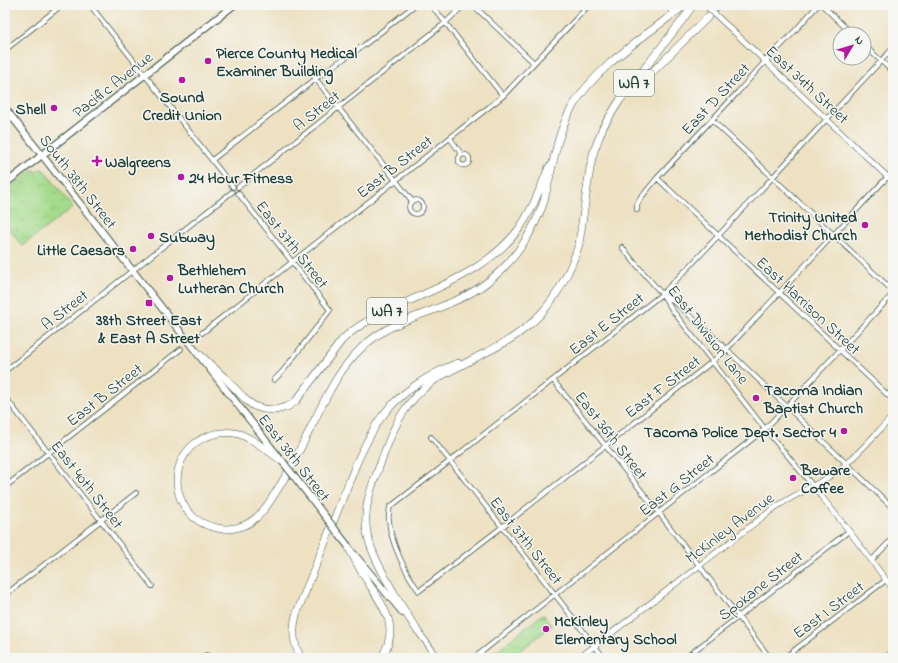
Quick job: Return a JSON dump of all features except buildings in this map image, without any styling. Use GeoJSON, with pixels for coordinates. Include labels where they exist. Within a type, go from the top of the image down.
{"type":"FeatureCollection","features":[{"type":"Feature","properties":{"kind":"highway"},"geometry":{"type":"LineString","coordinates":[[638,42],[685,5]]}},
{"type":"Feature","properties":{"kind":"highway","name":"WA 7"},"geometry":{"type":"LineString","coordinates":[[301,658],[297,649],[294,635],[296,615],[357,462],[368,439],[381,418],[391,406],[407,392],[439,371],[502,344],[519,334],[540,316],[554,298],[565,278],[579,244],[590,168],[603,127],[613,110],[693,5]]}},
{"type":"Feature","properties":{"kind":"highway"},"geometry":{"type":"LineString","coordinates":[[613,110],[707,18],[718,5]]}},
{"type":"Feature","properties":{"kind":"highway"},"geometry":{"type":"LineString","coordinates":[[638,42],[674,7]]}},
{"type":"Feature","properties":{"kind":"highway","name":"WA 7"},"geometry":{"type":"LineString","coordinates":[[197,352],[254,406],[263,409],[275,410],[289,406],[298,399],[342,340],[349,333],[373,318],[448,283],[474,269],[505,245],[518,230],[530,210],[538,194],[563,127],[581,94],[602,71],[638,42]]}},
{"type":"Feature","properties":{"kind":"highway"},"geometry":{"type":"LineString","coordinates":[[283,462],[266,449],[244,436],[222,432],[209,436],[199,440],[184,456],[177,478],[180,497],[184,506],[192,516],[214,528],[227,529],[239,527],[247,524],[260,515],[297,457],[340,373],[358,351],[375,337],[393,326],[451,303],[483,286],[514,256],[527,238],[543,206],[559,141]]}},
{"type":"Feature","properties":{"kind":"highway"},"geometry":{"type":"LineString","coordinates":[[416,630],[382,572],[372,550],[366,525],[370,490],[396,424],[411,400],[433,381],[502,344]]}},
{"type":"Feature","properties":{"kind":"highway"},"geometry":{"type":"LineString","coordinates":[[348,546],[388,618],[390,635],[387,648],[381,658]]}},
{"type":"Feature","properties":{"kind":"main road","name":"Pacific Avenue"},"geometry":{"type":"LineString","coordinates":[[5,184],[234,5]]}},
{"type":"Feature","properties":{"kind":"main road","name":"South 38th Street"},"geometry":{"type":"LineString","coordinates":[[5,108],[132,270]]}},
{"type":"Feature","properties":{"kind":"main road","name":"East 38th Street"},"geometry":{"type":"LineString","coordinates":[[132,270],[348,546],[438,658]]}},
{"type":"Feature","properties":{"kind":"street"},"geometry":{"type":"LineString","coordinates":[[5,50],[62,5]]}},
{"type":"Feature","properties":{"kind":"street"},"geometry":{"type":"LineString","coordinates":[[90,5],[234,189]]}},
{"type":"Feature","properties":{"kind":"street"},"geometry":{"type":"LineString","coordinates":[[212,160],[316,79],[363,46],[415,5]]}},
{"type":"Feature","properties":{"kind":"street"},"geometry":{"type":"LineString","coordinates":[[430,5],[502,96]]}},
{"type":"Feature","properties":{"kind":"street","name":"A Street"},"geometry":{"type":"LineString","coordinates":[[5,371],[445,23],[464,5]]}},
{"type":"Feature","properties":{"kind":"street"},"geometry":{"type":"LineString","coordinates":[[473,5],[534,63]]}},
{"type":"Feature","properties":{"kind":"street","name":"East B Street"},"geometry":{"type":"LineString","coordinates":[[202,333],[502,96],[589,5]]}},
{"type":"Feature","properties":{"kind":"street","name":"East 34th Street"},"geometry":{"type":"LineString","coordinates":[[705,5],[893,182]]}},
{"type":"Feature","properties":{"kind":"street","name":"East D Street"},"geometry":{"type":"LineString","coordinates":[[637,210],[637,205],[640,200],[657,178],[818,5]]}},
{"type":"Feature","properties":{"kind":"street"},"geometry":{"type":"LineString","coordinates":[[822,5],[844,26]]}},
{"type":"Feature","properties":{"kind":"street","name":"East E Street"},"geometry":{"type":"LineString","coordinates":[[419,591],[414,586],[393,542],[388,518],[390,507],[662,294],[691,265],[893,48]]}},
{"type":"Feature","properties":{"kind":"street"},"geometry":{"type":"LineString","coordinates":[[872,53],[893,72]]}},
{"type":"Feature","properties":{"kind":"street"},"geometry":{"type":"LineString","coordinates":[[311,73],[412,201]]}},
{"type":"Feature","properties":{"kind":"street"},"geometry":{"type":"LineString","coordinates":[[712,120],[893,292]]}},
{"type":"Feature","properties":{"kind":"street"},"geometry":{"type":"LineString","coordinates":[[450,138],[462,155]]}},
{"type":"Feature","properties":{"kind":"street","name":"East F Street"},"geometry":{"type":"LineString","coordinates":[[419,591],[502,528],[726,350],[893,171]]}},
{"type":"Feature","properties":{"kind":"street","name":"East Harrison Street"},"geometry":{"type":"LineString","coordinates":[[657,178],[893,400]]}},
{"type":"Feature","properties":{"kind":"street","name":"East 37th Street"},"geometry":{"type":"LineString","coordinates":[[234,189],[235,194],[238,193],[330,310],[274,380]]}},
{"type":"Feature","properties":{"kind":"street","name":"East Division Lane"},"geometry":{"type":"LineString","coordinates":[[622,247],[662,294],[672,311],[893,588]]}},
{"type":"Feature","properties":{"kind":"street","name":"East G Street"},"geometry":{"type":"LineString","coordinates":[[474,658],[765,429],[893,292]]}},
{"type":"Feature","properties":{"kind":"street"},"geometry":{"type":"LineString","coordinates":[[662,294],[685,311],[893,508]]}},
{"type":"Feature","properties":{"kind":"street","name":"East B Street"},"geometry":{"type":"LineString","coordinates":[[5,488],[181,349]]}},
{"type":"Feature","properties":{"kind":"street","name":"East 36th Street"},"geometry":{"type":"LineString","coordinates":[[553,380],[770,658]]}},
{"type":"Feature","properties":{"kind":"street","name":"East 40th Street"},"geometry":{"type":"LineString","coordinates":[[5,397],[152,586]]}},
{"type":"Feature","properties":{"kind":"street","name":"McKinley Avenue"},"geometry":{"type":"LineString","coordinates":[[579,658],[773,509],[827,478],[846,464],[893,416]]}},
{"type":"Feature","properties":{"kind":"street","name":"East 37th Street"},"geometry":{"type":"LineString","coordinates":[[431,437],[604,658]]}},
{"type":"Feature","properties":{"kind":"street"},"geometry":{"type":"LineString","coordinates":[[5,595],[136,493]]}},
{"type":"Feature","properties":{"kind":"street","name":"Spokane Street"},"geometry":{"type":"LineString","coordinates":[[685,658],[849,531]]}},
{"type":"Feature","properties":{"kind":"street","name":"East I Street"},"geometry":{"type":"LineString","coordinates":[[872,560],[893,538]]}},
{"type":"Feature","properties":{"kind":"street","name":"East I Street"},"geometry":{"type":"LineString","coordinates":[[784,658],[886,580]]}},
{"type":"Feature","properties":{"kind":"street"},"geometry":{"type":"LineString","coordinates":[[885,658],[893,652]]}},
{"type":"Feature","properties":{"kind":"street"},"geometry":{"type":"LineString","coordinates":[[198,658],[206,655],[212,658]]}},
{"type":"Feature","properties":{"kind":"green space"},"geometry":{"type":"Polygon","coordinates":[[[33,169],[36,172],[40,169],[44,170],[73,207],[22,246],[5,223],[5,192],[33,169]]]}},
{"type":"Feature","properties":{"kind":"green space"},"geometry":{"type":"Polygon","coordinates":[[[543,614],[552,626],[510,658],[487,658],[543,614]]]}},
{"type":"Feature","properties":{"kind":"place","name":"Pierce County Medical Examiner Building"},"geometry":{"type":"Point","coordinates":[208,61]}},
{"type":"Feature","properties":{"kind":"place","name":"Sound Credit Union"},"geometry":{"type":"Point","coordinates":[182,80]}},
{"type":"Feature","properties":{"kind":"place","name":"Shell"},"geometry":{"type":"Point","coordinates":[54,108]}},
{"type":"Feature","properties":{"kind":"place","name":"Walgreens"},"geometry":{"type":"Point","coordinates":[97,161]}},
{"type":"Feature","properties":{"kind":"place","name":"24 Hour Fitness"},"geometry":{"type":"Point","coordinates":[181,177]}},
{"type":"Feature","properties":{"kind":"place","name":"Trinity United Methodist Church"},"geometry":{"type":"Point","coordinates":[865,225]}},
{"type":"Feature","properties":{"kind":"place","name":"Subway"},"geometry":{"type":"Point","coordinates":[151,236]}},
{"type":"Feature","properties":{"kind":"place","name":"Little Caesars"},"geometry":{"type":"Point","coordinates":[133,249]}},
{"type":"Feature","properties":{"kind":"place","name":"Bethlehem Lutheran Church"},"geometry":{"type":"Point","coordinates":[170,278]}},
{"type":"Feature","properties":{"kind":"place","name":"38th Street East & East A Street"},"geometry":{"type":"Point","coordinates":[149,303]}},
{"type":"Feature","properties":{"kind":"place","name":"Tacoma Indian Baptist Church"},"geometry":{"type":"Point","coordinates":[756,398]}},
{"type":"Feature","properties":{"kind":"place","name":"Tacoma Police Dept. Sector 4"},"geometry":{"type":"Point","coordinates":[844,431]}},
{"type":"Feature","properties":{"kind":"place","name":"Beware Coffee"},"geometry":{"type":"Point","coordinates":[793,478]}},
{"type":"Feature","properties":{"kind":"place","name":"McKinley Elementary School"},"geometry":{"type":"Point","coordinates":[546,629]}}]}
